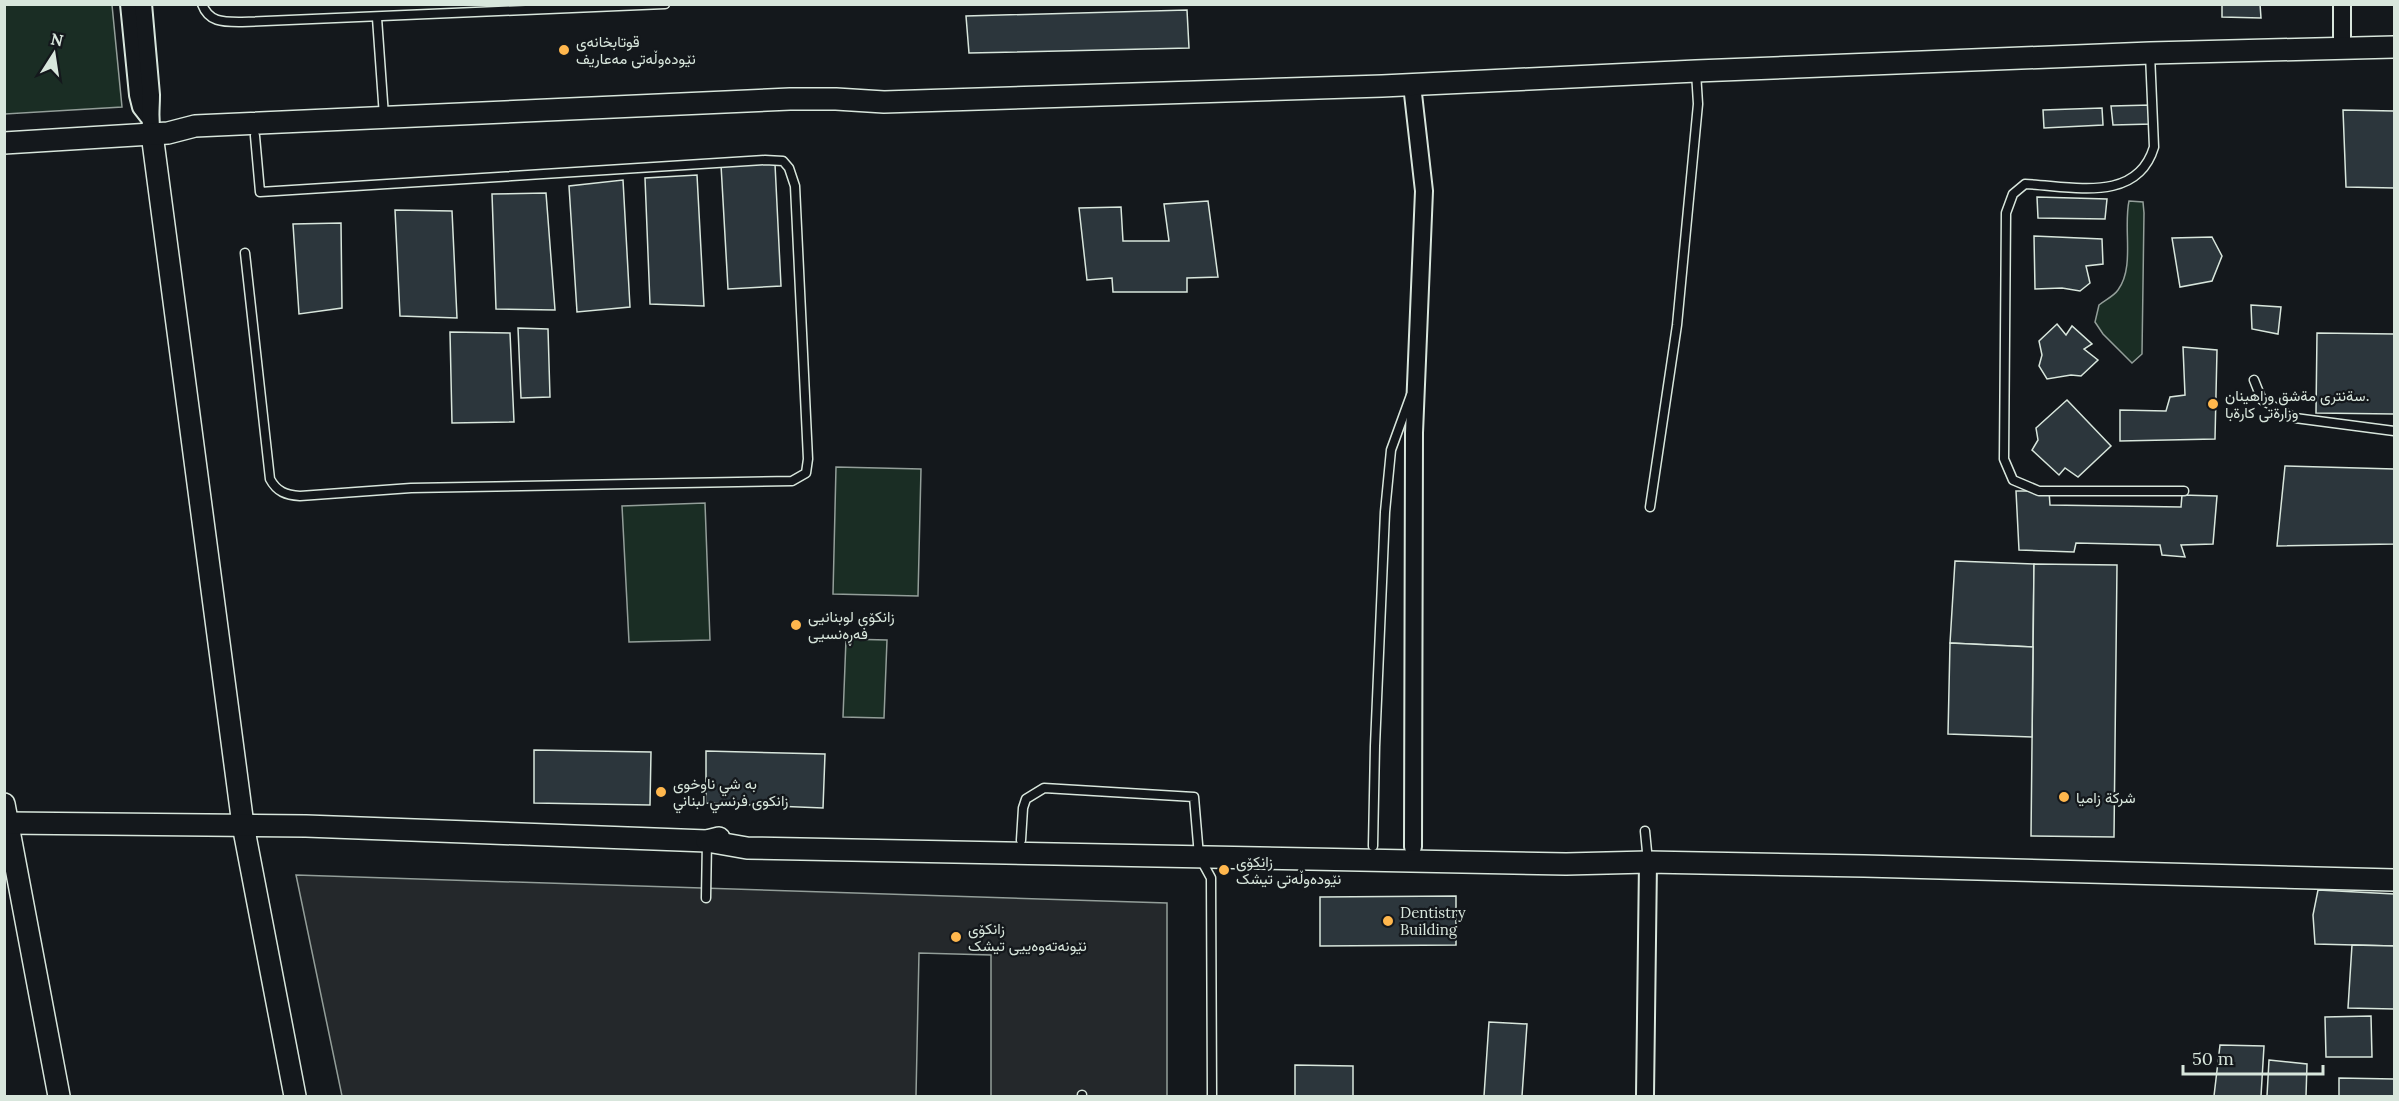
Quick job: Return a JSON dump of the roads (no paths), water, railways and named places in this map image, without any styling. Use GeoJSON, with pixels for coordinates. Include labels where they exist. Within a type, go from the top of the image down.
{"type":"FeatureCollection","features":[{"type":"Feature","properties":{"kind":"street"},"geometry":{"type":"LineString","coordinates":[[129,4],[138,94],[141,107],[156,127],[193,138],[255,136],[384,124]]}},
{"type":"Feature","properties":{"kind":"street"},"geometry":{"type":"LineString","coordinates":[[143,4],[151,106],[156,127],[243,825],[295,1096]]}},
{"type":"Feature","properties":{"kind":"street"},"geometry":{"type":"LineString","coordinates":[[2342,4],[2342,48]]}},
{"type":"Feature","properties":{"kind":"street"},"geometry":{"type":"LineString","coordinates":[[4,143],[156,127],[384,124],[792,113],[839,110],[884,102],[1412,85],[2150,53],[2394,47]]}},
{"type":"Feature","properties":{"kind":"street"},"geometry":{"type":"LineString","coordinates":[[1412,85],[1424,191],[1415,385],[1413,847]]}},
{"type":"Feature","properties":{"kind":"street"},"geometry":{"type":"LineString","coordinates":[[58,1096],[6,814],[243,825],[306,825],[707,841],[747,848],[1199,849],[1373,846],[1586,852],[1618,855],[1648,862]]}},
{"type":"Feature","properties":{"kind":"street"},"geometry":{"type":"LineString","coordinates":[[707,841],[747,834],[1021,840],[1566,864],[1648,862],[2394,879]]}},
{"type":"Feature","properties":{"kind":"street"},"geometry":{"type":"LineString","coordinates":[[1645,1096],[1648,862]]}},
{"type":"Feature","properties":{"kind":"lane"},"geometry":{"type":"LineString","coordinates":[[202,4],[210,18],[222,22],[377,18],[665,4]]}},
{"type":"Feature","properties":{"kind":"lane"},"geometry":{"type":"LineString","coordinates":[[377,18],[384,124]]}},
{"type":"Feature","properties":{"kind":"lane"},"geometry":{"type":"LineString","coordinates":[[2150,53],[2154,147],[2150,161],[2137,176],[2117,186],[2102,188],[2025,184],[2013,194],[2006,213],[2004,459],[2013,480],[2039,491],[2184,491]]}},
{"type":"Feature","properties":{"kind":"lane"},"geometry":{"type":"LineString","coordinates":[[1650,507],[1677,325],[1698,104],[1696,71]]}},
{"type":"Feature","properties":{"kind":"lane"},"geometry":{"type":"LineString","coordinates":[[244,253],[270,479],[278,491],[300,496],[411,488],[792,481],[806,473],[808,459],[795,186],[789,168],[783,161],[260,192],[255,136]]}},
{"type":"Feature","properties":{"kind":"lane"},"geometry":{"type":"LineString","coordinates":[[2254,380],[2262,400],[2295,418],[2394,431]]}},
{"type":"Feature","properties":{"kind":"lane"},"geometry":{"type":"LineString","coordinates":[[1373,846],[1384,512],[1391,450],[1415,385]]}},
{"type":"Feature","properties":{"kind":"lane"},"geometry":{"type":"LineString","coordinates":[[1021,840],[1023,808],[1026,800],[1044,788],[1194,797],[1199,849],[1211,878],[1212,1096]]}},
{"type":"Feature","properties":{"kind":"lane"},"geometry":{"type":"LineString","coordinates":[[1645,831],[1648,862]]}},
{"type":"Feature","properties":{"kind":"lane"},"geometry":{"type":"LineString","coordinates":[[706,898],[707,841]]}},
{"type":"Feature","properties":{"kind":"place","name":"قوتابخانەی نێودەوڵەتی مەعاریف"},"geometry":{"type":"Point","coordinates":[564,50]}},
{"type":"Feature","properties":{"kind":"place","name":"سةنترى مةشق وراهينان. وزارةتى كارةبا"},"geometry":{"type":"Point","coordinates":[2213,404]}},
{"type":"Feature","properties":{"kind":"place","name":"زانکۆی لوبنانیی فەڕەنسیی"},"geometry":{"type":"Point","coordinates":[796,625]}},
{"type":"Feature","properties":{"kind":"place","name":"به شي ناوخوى زانكوى فرنسي لبناني"},"geometry":{"type":"Point","coordinates":[661,792]}},
{"type":"Feature","properties":{"kind":"place","name":"شركة زاميا"},"geometry":{"type":"Point","coordinates":[2064,797]}},
{"type":"Feature","properties":{"kind":"place","name":"زانکۆی نێودەوڵەتی تیشک"},"geometry":{"type":"Point","coordinates":[1224,870]}},
{"type":"Feature","properties":{"kind":"place","name":"Dentistry Building"},"geometry":{"type":"Point","coordinates":[1388,921]}},
{"type":"Feature","properties":{"kind":"place","name":"زانکۆی نێونەتەوەییی تیشک"},"geometry":{"type":"Point","coordinates":[956,937]}}]}
